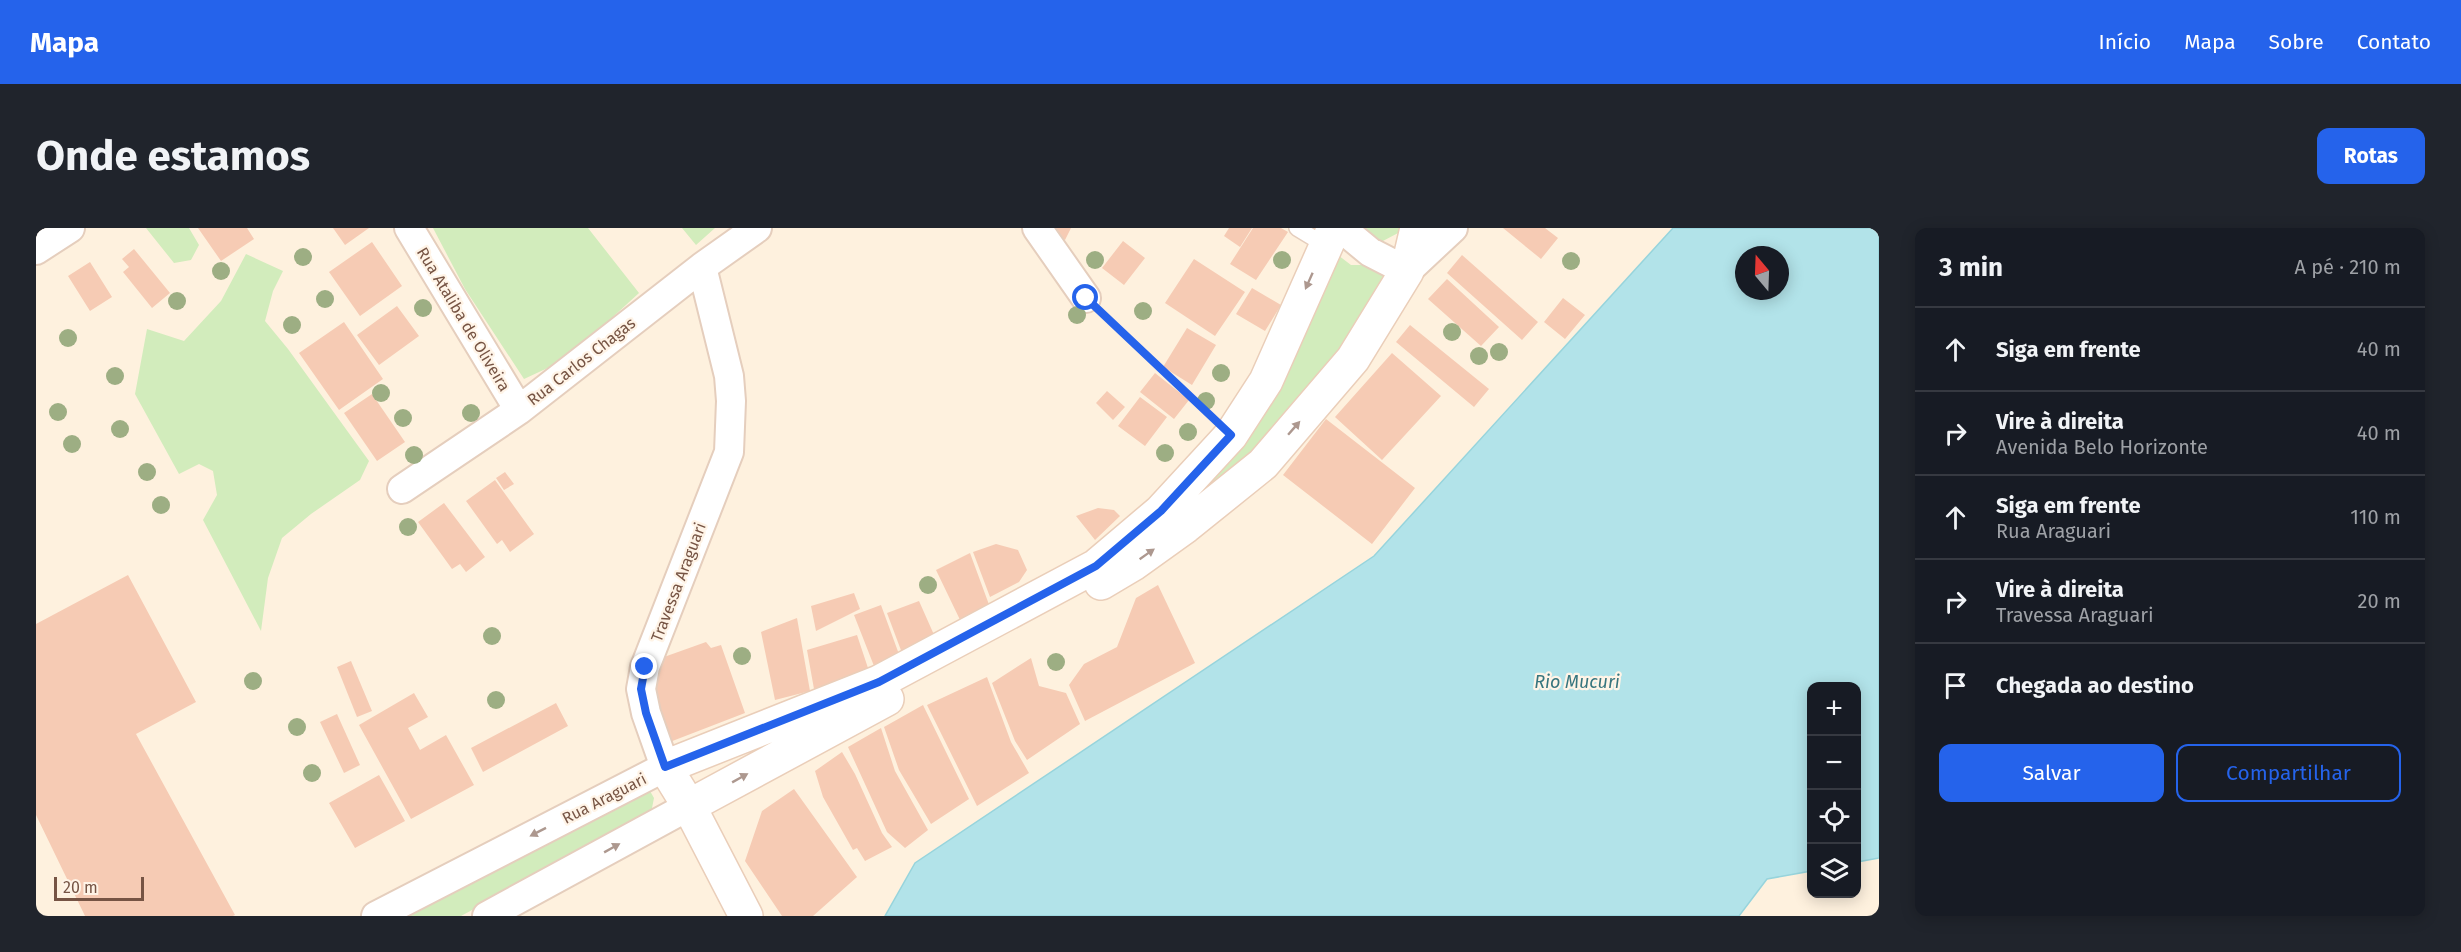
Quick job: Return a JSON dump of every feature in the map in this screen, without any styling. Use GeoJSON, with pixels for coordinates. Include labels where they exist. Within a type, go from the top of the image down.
{"type":"FeatureCollection","features":[{"type":"Feature","properties":{"kind":"street"},"geometry":{"type":"LineString","coordinates":[[36,250],[70,228]]}},
{"type":"Feature","properties":{"kind":"street","name":"Rua Ataliba de Oliveira"},"geometry":{"type":"LineString","coordinates":[[409,228],[519,410]]}},
{"type":"Feature","properties":{"kind":"street","name":"Rua Carlos Chagas"},"geometry":{"type":"LineString","coordinates":[[402,489],[519,410],[702,267],[757,228]]}},
{"type":"Feature","properties":{"kind":"street"},"geometry":{"type":"LineString","coordinates":[[1037,228],[1086,298]]}},
{"type":"Feature","properties":{"kind":"street"},"geometry":{"type":"LineString","coordinates":[[1407,271],[1417,228]]}},
{"type":"Feature","properties":{"kind":"street"},"geometry":{"type":"LineString","coordinates":[[1097,575],[1133,564],[1186,526],[1263,464],[1353,359],[1407,271],[1453,228]]}},
{"type":"Feature","properties":{"kind":"street"},"geometry":{"type":"LineString","coordinates":[[487,916],[823,731],[1034,624],[1097,575],[1161,511],[1231,435],[1266,381],[1333,234],[1407,271]]}},
{"type":"Feature","properties":{"kind":"street","name":"Travessa Araguari"},"geometry":{"type":"LineString","coordinates":[[702,267],[729,376],[731,400],[729,452],[645,667],[641,689],[646,713],[665,767],[689,806],[746,916]]}},
{"type":"Feature","properties":{"kind":"street","name":"Rua Araguari"},"geometry":{"type":"LineString","coordinates":[[376,916],[665,767],[879,682],[1097,575]]}},
{"type":"Feature","properties":{"kind":"lane"},"geometry":{"type":"LineString","coordinates":[[1297,228],[1333,234]]}},
{"type":"Feature","properties":{"kind":"path"},"geometry":{"type":"LineString","coordinates":[[1086,298],[1231,435]]}},
{"type":"Feature","properties":{"kind":"green space"},"geometry":{"type":"Polygon","coordinates":[[[146,228],[189,228],[199,245],[191,260],[174,263],[146,228]]]}},
{"type":"Feature","properties":{"kind":"green space"},"geometry":{"type":"Polygon","coordinates":[[[433,228],[588,228],[639,293],[567,359],[524,379],[465,289],[433,228]]]}},
{"type":"Feature","properties":{"kind":"green space"},"geometry":{"type":"Polygon","coordinates":[[[682,228],[715,228],[696,245],[682,228]]]}},
{"type":"Feature","properties":{"kind":"green space"},"geometry":{"type":"Polygon","coordinates":[[[1350,228],[1401,228],[1400,232],[1381,242],[1350,228]]]}},
{"type":"Feature","properties":{"kind":"green space"},"geometry":{"type":"Polygon","coordinates":[[[1334,252],[1351,265],[1390,265],[1377,292],[1316,387],[1182,526],[1176,520],[1334,252]]]}},
{"type":"Feature","properties":{"kind":"green space"},"geometry":{"type":"Polygon","coordinates":[[[246,254],[283,271],[273,291],[265,321],[369,461],[360,480],[311,514],[282,538],[268,578],[261,631],[203,520],[217,495],[213,471],[199,464],[179,474],[135,394],[147,329],[184,341],[221,301],[246,254]]]}},
{"type":"Feature","properties":{"kind":"green space"},"geometry":{"type":"Polygon","coordinates":[[[640,788],[650,791],[654,798],[651,813],[461,916],[402,916],[640,788]]]}},
{"type":"Feature","properties":{"kind":"water","name":"Rio Mucuri"},"geometry":{"type":"Polygon","coordinates":[[[1673,228],[1879,228],[1879,858],[1861,861],[1861,682],[1807,682],[1807,872],[1767,879],[1739,916],[885,916],[915,863],[1374,556],[1673,228]]]}},
{"type":"Feature","properties":{"kind":"building"},"geometry":{"type":"Polygon","coordinates":[[[198,228],[247,228],[254,239],[221,261],[198,228]]]}},
{"type":"Feature","properties":{"kind":"building"},"geometry":{"type":"Polygon","coordinates":[[[333,228],[369,228],[345,245],[333,228]]]}},
{"type":"Feature","properties":{"kind":"building"},"geometry":{"type":"Polygon","coordinates":[[[1054,228],[1071,228],[1065,240],[1051,233],[1054,228]]]}},
{"type":"Feature","properties":{"kind":"building"},"geometry":{"type":"Polygon","coordinates":[[[1229,228],[1252,228],[1240,247],[1224,236],[1229,228]]]}},
{"type":"Feature","properties":{"kind":"building"},"geometry":{"type":"Polygon","coordinates":[[[1253,228],[1281,228],[1288,232],[1256,280],[1230,264],[1253,228]]]}},
{"type":"Feature","properties":{"kind":"building"},"geometry":{"type":"Polygon","coordinates":[[[1503,228],[1545,228],[1558,238],[1541,259],[1503,228]]]}},
{"type":"Feature","properties":{"kind":"building"},"geometry":{"type":"Polygon","coordinates":[[[1123,241],[1145,258],[1124,285],[1102,268],[1123,241]]]}},
{"type":"Feature","properties":{"kind":"building"},"geometry":{"type":"Polygon","coordinates":[[[372,242],[402,286],[360,316],[329,272],[372,242]]]}},
{"type":"Feature","properties":{"kind":"building"},"geometry":{"type":"Polygon","coordinates":[[[134,249],[170,293],[152,308],[123,272],[129,267],[122,259],[134,249]]]}},
{"type":"Feature","properties":{"kind":"building"},"geometry":{"type":"Polygon","coordinates":[[[1462,255],[1538,322],[1522,340],[1447,273],[1462,255]]]}},
{"type":"Feature","properties":{"kind":"building"},"geometry":{"type":"Polygon","coordinates":[[[1194,259],[1245,292],[1215,336],[1165,303],[1194,259]]]}},
{"type":"Feature","properties":{"kind":"building"},"geometry":{"type":"Polygon","coordinates":[[[90,262],[112,297],[90,311],[68,276],[90,262]]]}},
{"type":"Feature","properties":{"kind":"building"},"geometry":{"type":"Polygon","coordinates":[[[1447,279],[1499,327],[1481,346],[1428,299],[1447,279]]]}},
{"type":"Feature","properties":{"kind":"building"},"geometry":{"type":"Polygon","coordinates":[[[1252,288],[1281,305],[1265,331],[1236,314],[1252,288]]]}},
{"type":"Feature","properties":{"kind":"building"},"geometry":{"type":"Polygon","coordinates":[[[1563,298],[1585,315],[1565,339],[1544,322],[1563,298]]]}},
{"type":"Feature","properties":{"kind":"building"},"geometry":{"type":"Polygon","coordinates":[[[397,306],[419,336],[379,365],[357,335],[397,306]]]}},
{"type":"Feature","properties":{"kind":"building"},"geometry":{"type":"Polygon","coordinates":[[[344,322],[383,379],[339,410],[299,353],[344,322]]]}},
{"type":"Feature","properties":{"kind":"building"},"geometry":{"type":"Polygon","coordinates":[[[1410,325],[1489,389],[1474,407],[1396,342],[1410,325]]]}},
{"type":"Feature","properties":{"kind":"building"},"geometry":{"type":"Polygon","coordinates":[[[1187,328],[1216,345],[1192,385],[1163,367],[1187,328]]]}},
{"type":"Feature","properties":{"kind":"building"},"geometry":{"type":"Polygon","coordinates":[[[1392,353],[1441,396],[1382,460],[1335,417],[1392,353]]]}},
{"type":"Feature","properties":{"kind":"building"},"geometry":{"type":"Polygon","coordinates":[[[1155,373],[1189,400],[1174,419],[1140,392],[1155,373]]]}},
{"type":"Feature","properties":{"kind":"building"},"geometry":{"type":"Polygon","coordinates":[[[1107,391],[1125,407],[1113,420],[1096,403],[1107,391]]]}},
{"type":"Feature","properties":{"kind":"building"},"geometry":{"type":"Polygon","coordinates":[[[372,394],[405,442],[377,461],[344,413],[372,394]]]}},
{"type":"Feature","properties":{"kind":"building"},"geometry":{"type":"Polygon","coordinates":[[[1140,397],[1167,417],[1145,446],[1118,426],[1140,397]]]}},
{"type":"Feature","properties":{"kind":"building"},"geometry":{"type":"Polygon","coordinates":[[[1326,419],[1415,488],[1372,544],[1283,475],[1326,419]]]}},
{"type":"Feature","properties":{"kind":"building"},"geometry":{"type":"Polygon","coordinates":[[[505,472],[514,484],[504,490],[496,478],[505,472]]]}},
{"type":"Feature","properties":{"kind":"building"},"geometry":{"type":"Polygon","coordinates":[[[495,480],[534,534],[510,552],[502,540],[497,544],[466,501],[495,480]]]}},
{"type":"Feature","properties":{"kind":"building"},"geometry":{"type":"Polygon","coordinates":[[[444,503],[485,557],[466,572],[460,564],[452,569],[418,522],[444,503]]]}},
{"type":"Feature","properties":{"kind":"building"},"geometry":{"type":"Polygon","coordinates":[[[1098,508],[1114,510],[1120,516],[1095,540],[1076,516],[1098,508]]]}},
{"type":"Feature","properties":{"kind":"building"},"geometry":{"type":"Polygon","coordinates":[[[996,544],[1018,550],[1027,570],[1019,582],[990,597],[973,552],[996,544]]]}},
{"type":"Feature","properties":{"kind":"building"},"geometry":{"type":"Polygon","coordinates":[[[970,553],[991,610],[962,624],[936,570],[970,553]]]}},
{"type":"Feature","properties":{"kind":"building"},"geometry":{"type":"Polygon","coordinates":[[[128,575],[196,702],[136,734],[235,915],[233,916],[85,916],[36,815],[36,624],[128,575]]]}},
{"type":"Feature","properties":{"kind":"building"},"geometry":{"type":"Polygon","coordinates":[[[1158,585],[1195,663],[1085,721],[1069,685],[1084,664],[1117,647],[1136,598],[1158,585]]]}},
{"type":"Feature","properties":{"kind":"building"},"geometry":{"type":"Polygon","coordinates":[[[854,593],[860,609],[816,631],[811,606],[854,593]]]}},
{"type":"Feature","properties":{"kind":"building"},"geometry":{"type":"Polygon","coordinates":[[[919,601],[935,637],[902,653],[887,613],[919,601]]]}},
{"type":"Feature","properties":{"kind":"building"},"geometry":{"type":"Polygon","coordinates":[[[881,605],[900,657],[874,666],[854,615],[881,605]]]}},
{"type":"Feature","properties":{"kind":"building"},"geometry":{"type":"Polygon","coordinates":[[[797,618],[810,691],[775,700],[761,632],[797,618]]]}},
{"type":"Feature","properties":{"kind":"building"},"geometry":{"type":"Polygon","coordinates":[[[857,635],[868,668],[814,689],[807,650],[857,635]]]}},
{"type":"Feature","properties":{"kind":"building"},"geometry":{"type":"Polygon","coordinates":[[[706,642],[711,648],[721,645],[745,713],[662,745],[653,694],[664,657],[706,642]]]}},
{"type":"Feature","properties":{"kind":"building"},"geometry":{"type":"Polygon","coordinates":[[[1031,658],[1039,686],[1066,693],[1080,724],[1027,760],[1015,741],[992,683],[1031,658]]]}},
{"type":"Feature","properties":{"kind":"building"},"geometry":{"type":"Polygon","coordinates":[[[351,661],[372,711],[357,717],[337,667],[351,661]]]}},
{"type":"Feature","properties":{"kind":"building"},"geometry":{"type":"Polygon","coordinates":[[[987,677],[1011,742],[1029,773],[977,806],[927,705],[987,677]]]}},
{"type":"Feature","properties":{"kind":"building"},"geometry":{"type":"Polygon","coordinates":[[[414,693],[428,717],[408,728],[420,750],[446,735],[474,785],[411,819],[359,725],[414,693]]]}},
{"type":"Feature","properties":{"kind":"building"},"geometry":{"type":"Polygon","coordinates":[[[556,703],[568,726],[483,772],[471,748],[556,703]]]}},
{"type":"Feature","properties":{"kind":"building"},"geometry":{"type":"Polygon","coordinates":[[[923,705],[969,799],[931,824],[899,770],[884,727],[923,705]]]}},
{"type":"Feature","properties":{"kind":"building"},"geometry":{"type":"Polygon","coordinates":[[[337,714],[360,765],[344,773],[320,722],[337,714]]]}},
{"type":"Feature","properties":{"kind":"building"},"geometry":{"type":"Polygon","coordinates":[[[881,728],[895,771],[928,830],[905,848],[887,832],[848,747],[881,728]]]}},
{"type":"Feature","properties":{"kind":"building"},"geometry":{"type":"Polygon","coordinates":[[[842,752],[855,774],[882,833],[892,847],[865,861],[857,848],[853,850],[823,797],[815,771],[842,752]]]}},
{"type":"Feature","properties":{"kind":"building"},"geometry":{"type":"Polygon","coordinates":[[[379,775],[405,821],[355,848],[329,803],[379,775]]]}},
{"type":"Feature","properties":{"kind":"building"},"geometry":{"type":"Polygon","coordinates":[[[794,789],[857,877],[813,916],[782,916],[745,861],[762,811],[794,789]]]}},
{"type":"Feature","properties":{"kind":"route"},"geometry":{"type":"LineString","coordinates":[[645,667],[641,689],[646,713],[665,767],[879,682],[1096,566],[1161,511],[1231,435],[1086,298]]}}]}
